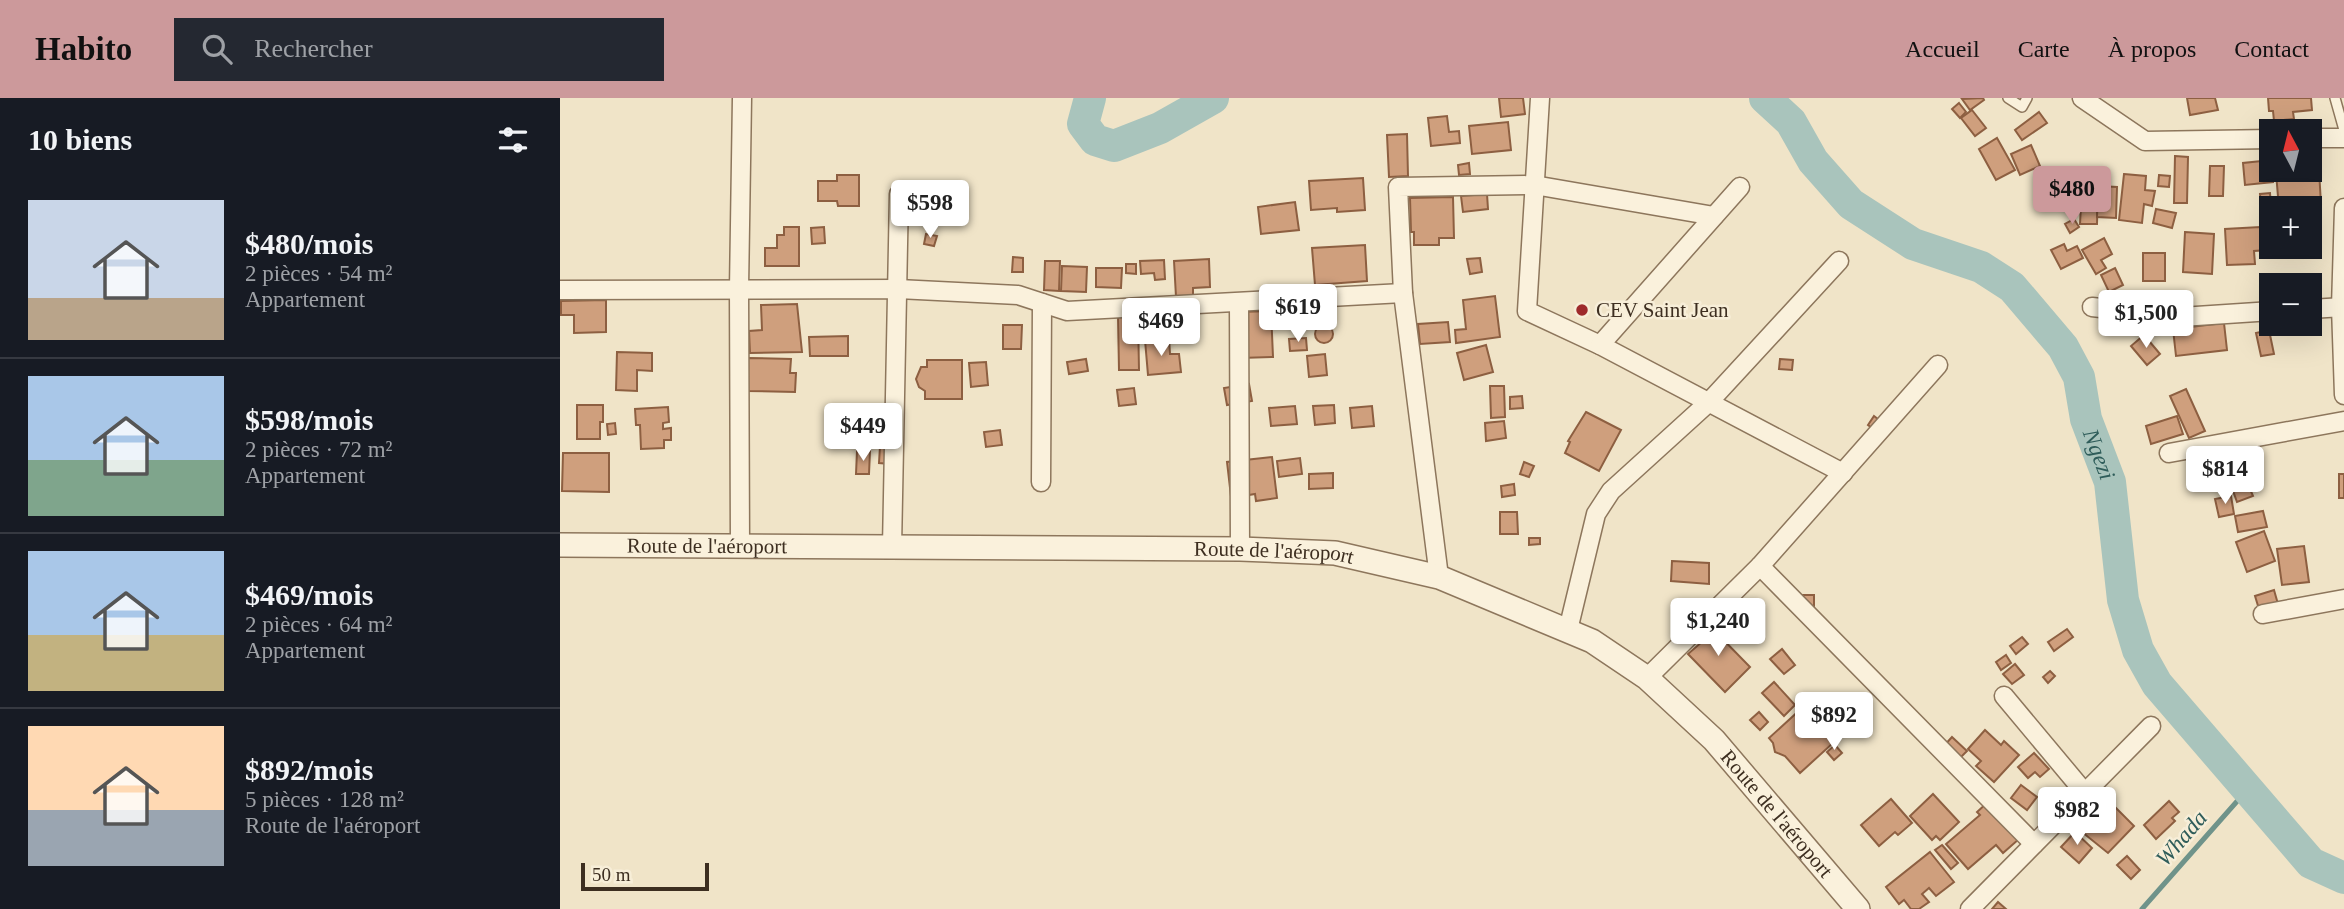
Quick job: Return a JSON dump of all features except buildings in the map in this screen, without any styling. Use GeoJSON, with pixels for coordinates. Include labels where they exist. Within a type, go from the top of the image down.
{"type":"FeatureCollection","features":[{"type":"Feature","properties":{"kind":"street"},"geometry":{"type":"LineString","coordinates":[[740,546],[739,289],[742,98]]}},
{"type":"Feature","properties":{"kind":"street"},"geometry":{"type":"LineString","coordinates":[[1540,98],[1527,311],[1600,345],[1843,473]]}},
{"type":"Feature","properties":{"kind":"street"},"geometry":{"type":"LineString","coordinates":[[2082,98],[2145,141],[2259,139]]}},
{"type":"Feature","properties":{"kind":"street"},"geometry":{"type":"LineString","coordinates":[[2322,138],[2344,138]]}},
{"type":"Feature","properties":{"kind":"street"},"geometry":{"type":"LineString","coordinates":[[1438,577],[1404,293],[1398,187],[1534,185],[1714,216]]}},
{"type":"Feature","properties":{"kind":"street"},"geometry":{"type":"LineString","coordinates":[[1600,345],[1740,187]]}},
{"type":"Feature","properties":{"kind":"street"},"geometry":{"type":"LineString","coordinates":[[892,547],[899,194]]}},
{"type":"Feature","properties":{"kind":"street"},"geometry":{"type":"LineString","coordinates":[[2344,208],[2344,395]]}},
{"type":"Feature","properties":{"kind":"street"},"geometry":{"type":"LineString","coordinates":[[1568,630],[1596,514],[1611,491],[1709,402],[1839,261]]}},
{"type":"Feature","properties":{"kind":"street"},"geometry":{"type":"LineString","coordinates":[[560,290],[898,289],[1018,295],[1067,311],[1404,293]]}},
{"type":"Feature","properties":{"kind":"street"},"geometry":{"type":"LineString","coordinates":[[1041,482],[1042,303]]}},
{"type":"Feature","properties":{"kind":"street"},"geometry":{"type":"LineString","coordinates":[[1239,303],[1240,549]]}},
{"type":"Feature","properties":{"kind":"street"},"geometry":{"type":"LineString","coordinates":[[2092,307],[2181,317],[2259,312]]}},
{"type":"Feature","properties":{"kind":"street"},"geometry":{"type":"LineString","coordinates":[[2322,308],[2343,307]]}},
{"type":"Feature","properties":{"kind":"street"},"geometry":{"type":"LineString","coordinates":[[1647,678],[1760,566],[1938,365]]}},
{"type":"Feature","properties":{"kind":"street"},"geometry":{"type":"LineString","coordinates":[[2169,453],[2344,421]]}},
{"type":"Feature","properties":{"kind":"street","name":"Route de l'aéroport"},"geometry":{"type":"LineString","coordinates":[[560,545],[1240,549],[1335,553],[1438,577],[1592,641],[1647,678],[1714,740],[1858,909]]}},
{"type":"Feature","properties":{"kind":"street"},"geometry":{"type":"LineString","coordinates":[[1760,566],[2034,844]]}},
{"type":"Feature","properties":{"kind":"street"},"geometry":{"type":"LineString","coordinates":[[2263,614],[2344,599]]}},
{"type":"Feature","properties":{"kind":"street"},"geometry":{"type":"LineString","coordinates":[[2004,696],[2085,793]]}},
{"type":"Feature","properties":{"kind":"street"},"geometry":{"type":"LineString","coordinates":[[1969,909],[2151,726]]}},
{"type":"Feature","properties":{"kind":"lane"},"geometry":{"type":"LineString","coordinates":[[2008,98],[2022,107],[2027,98]]}},
{"type":"Feature","properties":{"kind":"lane"},"geometry":{"type":"LineString","coordinates":[[2335,98],[2344,130]]}},
{"type":"Feature","properties":{"kind":"waterway","name":"Ngezi"},"geometry":{"type":"LineString","coordinates":[[1090,98],[1083,124],[1095,140],[1114,146],[1160,128],[1213,98]]}},
{"type":"Feature","properties":{"kind":"waterway","name":"Ngezi"},"geometry":{"type":"LineString","coordinates":[[1765,98],[1791,122],[1813,161],[1851,204],[1913,244],[1981,267],[2012,287],[2063,347],[2079,377],[2086,419],[2110,482],[2123,600],[2138,650],[2157,684],[2311,863],[2344,878]]}},
{"type":"Feature","properties":{"kind":"waterway","name":"Whada"},"geometry":{"type":"LineString","coordinates":[[2142,909],[2247,790]]}},
{"type":"Feature","properties":{"kind":"place","name":"CEV Saint Jean"},"geometry":{"type":"Point","coordinates":[1582,310]}}]}
